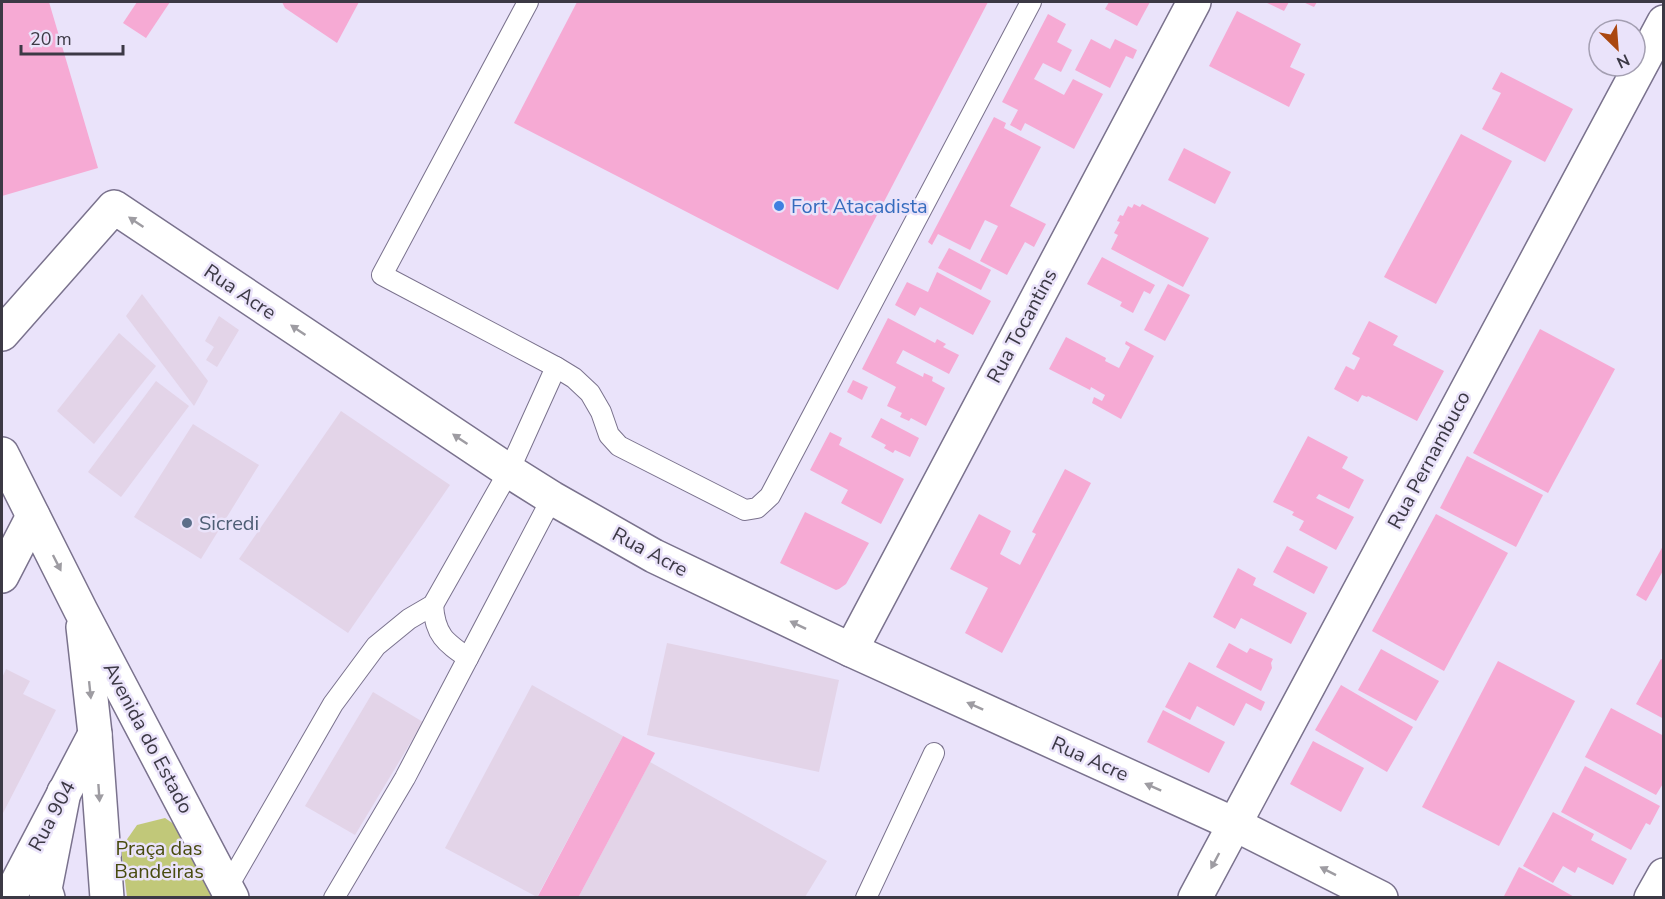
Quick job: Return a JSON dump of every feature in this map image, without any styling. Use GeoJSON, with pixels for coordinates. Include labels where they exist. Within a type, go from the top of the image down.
{"type":"FeatureCollection","features":[{"type":"Feature","properties":{"kind":"street","name":"Rua Tocantins"},"geometry":{"type":"LineString","coordinates":[[851,650],[1194,2]]}},
{"type":"Feature","properties":{"kind":"street","name":"Rua Pernambuco"},"geometry":{"type":"LineString","coordinates":[[1195,897],[1659,41]]}},
{"type":"Feature","properties":{"kind":"street","name":"Rua Acre"},"geometry":{"type":"LineString","coordinates":[[2,334],[114,207],[509,471],[654,556],[851,650],[1234,824],[1374,896]]}},
{"type":"Feature","properties":{"kind":"street","name":"Avenida do Estado"},"geometry":{"type":"LineString","coordinates":[[2,454],[81,611],[230,893]]}},
{"type":"Feature","properties":{"kind":"street"},"geometry":{"type":"LineString","coordinates":[[2,576],[33,516]]}},
{"type":"Feature","properties":{"kind":"street","name":"Avenida do Estado"},"geometry":{"type":"LineString","coordinates":[[81,611],[94,734],[106,897]]}},
{"type":"Feature","properties":{"kind":"street","name":"Rua 904"},"geometry":{"type":"LineString","coordinates":[[9,897],[94,734]]}},
{"type":"Feature","properties":{"kind":"street"},"geometry":{"type":"LineString","coordinates":[[48,897],[45,889],[64,792]]}},
{"type":"Feature","properties":{"kind":"street"},"geometry":{"type":"LineString","coordinates":[[1651,897],[1664,875]]}},
{"type":"Feature","properties":{"kind":"lane"},"geometry":{"type":"LineString","coordinates":[[528,2],[382,275],[574,378],[590,393],[601,412],[609,435],[619,446],[745,510],[757,508],[770,496],[1031,2]]}},
{"type":"Feature","properties":{"kind":"lane"},"geometry":{"type":"LineString","coordinates":[[230,893],[333,704],[376,646],[409,619],[433,605],[509,471],[556,367]]}},
{"type":"Feature","properties":{"kind":"lane"},"geometry":{"type":"LineString","coordinates":[[334,897],[405,778],[552,498]]}},
{"type":"Feature","properties":{"kind":"lane"},"geometry":{"type":"LineString","coordinates":[[433,605],[434,619],[439,633],[448,644],[468,658]]}},
{"type":"Feature","properties":{"kind":"lane"},"geometry":{"type":"LineString","coordinates":[[866,897],[934,753]]}},
{"type":"Feature","properties":{"kind":"shaded area"},"geometry":{"type":"Polygon","coordinates":[[[142,294],[208,381],[194,406],[126,316],[142,294]]]}},
{"type":"Feature","properties":{"kind":"shaded area"},"geometry":{"type":"Polygon","coordinates":[[[219,316],[239,330],[217,367],[206,360],[214,347],[205,341],[219,316]]]}},
{"type":"Feature","properties":{"kind":"shaded area"},"geometry":{"type":"Polygon","coordinates":[[[119,333],[156,366],[94,444],[57,411],[119,333]]]}},
{"type":"Feature","properties":{"kind":"shaded area"},"geometry":{"type":"Polygon","coordinates":[[[156,381],[189,406],[121,497],[88,472],[156,381]]]}},
{"type":"Feature","properties":{"kind":"shaded area"},"geometry":{"type":"Polygon","coordinates":[[[341,411],[450,485],[348,633],[239,559],[341,411]]]}},
{"type":"Feature","properties":{"kind":"shaded area"},"geometry":{"type":"Polygon","coordinates":[[[193,424],[259,465],[201,559],[134,517],[193,424]]]}},
{"type":"Feature","properties":{"kind":"shaded area"},"geometry":{"type":"Polygon","coordinates":[[[667,643],[839,680],[819,772],[647,735],[667,643]]]}},
{"type":"Feature","properties":{"kind":"shaded area"},"geometry":{"type":"Polygon","coordinates":[[[6,669],[30,681],[23,694],[56,710],[2,815],[2,678],[6,669]]]}},
{"type":"Feature","properties":{"kind":"shaded area"},"geometry":{"type":"Polygon","coordinates":[[[532,685],[623,736],[537,897],[445,848],[532,685]]]}},
{"type":"Feature","properties":{"kind":"shaded area"},"geometry":{"type":"Polygon","coordinates":[[[373,692],[423,722],[355,835],[305,806],[373,692]]]}},
{"type":"Feature","properties":{"kind":"shaded area"},"geometry":{"type":"Polygon","coordinates":[[[650,762],[827,861],[805,897],[578,898],[650,762]]]}},
{"type":"Feature","properties":{"kind":"green space","name":"Praça das Bandeiras"},"geometry":{"type":"Polygon","coordinates":[[[165,818],[184,831],[218,897],[127,897],[121,848],[137,825],[165,818]]]}},
{"type":"Feature","properties":{"kind":"building"},"geometry":{"type":"Polygon","coordinates":[[[2,2],[49,2],[98,168],[2,196],[3,125],[2,2]]]}},
{"type":"Feature","properties":{"kind":"building"},"geometry":{"type":"Polygon","coordinates":[[[137,2],[170,2],[146,38],[123,23],[137,2]]]}},
{"type":"Feature","properties":{"kind":"building"},"geometry":{"type":"Polygon","coordinates":[[[282,2],[359,2],[337,43],[285,8],[282,2]]]}},
{"type":"Feature","properties":{"kind":"building","name":"Fort Atacadista"},"geometry":{"type":"Polygon","coordinates":[[[577,2],[988,2],[838,290],[514,123],[577,2]]]}},
{"type":"Feature","properties":{"kind":"building"},"geometry":{"type":"Polygon","coordinates":[[[1109,2],[1150,2],[1137,26],[1105,9],[1109,2]]]}},
{"type":"Feature","properties":{"kind":"building"},"geometry":{"type":"Polygon","coordinates":[[[1265,2],[1289,2],[1284,11],[1265,2]]]}},
{"type":"Feature","properties":{"kind":"building"},"geometry":{"type":"Polygon","coordinates":[[[1303,2],[1317,2],[1314,7],[1303,2]]]}},
{"type":"Feature","properties":{"kind":"building"},"geometry":{"type":"Polygon","coordinates":[[[1237,11],[1301,44],[1290,67],[1305,74],[1289,107],[1209,66],[1237,11]]]}},
{"type":"Feature","properties":{"kind":"building"},"geometry":{"type":"Polygon","coordinates":[[[1048,14],[1066,24],[1057,42],[1072,50],[1061,72],[1043,63],[1034,79],[1064,95],[1073,79],[1103,94],[1074,149],[1025,123],[1021,131],[1010,125],[1018,110],[1002,102],[1048,14]]]}},
{"type":"Feature","properties":{"kind":"building"},"geometry":{"type":"Polygon","coordinates":[[[1091,39],[1110,49],[1115,39],[1137,50],[1133,59],[1126,56],[1110,88],[1075,70],[1091,39]]]}},
{"type":"Feature","properties":{"kind":"building"},"geometry":{"type":"Polygon","coordinates":[[[1501,72],[1573,109],[1545,162],[1482,129],[1501,93],[1492,89],[1501,72]]]}},
{"type":"Feature","properties":{"kind":"building"},"geometry":{"type":"Polygon","coordinates":[[[994,117],[1006,123],[1004,128],[1041,147],[1010,206],[1046,224],[1034,247],[1025,242],[1007,275],[980,261],[998,226],[985,220],[970,250],[938,234],[932,245],[928,242],[994,117]]]}},
{"type":"Feature","properties":{"kind":"building"},"geometry":{"type":"Polygon","coordinates":[[[1461,134],[1512,161],[1436,304],[1384,277],[1461,134]]]}},
{"type":"Feature","properties":{"kind":"building"},"geometry":{"type":"Polygon","coordinates":[[[1184,148],[1231,172],[1215,204],[1168,180],[1184,148]]]}},
{"type":"Feature","properties":{"kind":"building"},"geometry":{"type":"Polygon","coordinates":[[[1134,204],[1140,207],[1142,204],[1209,238],[1183,287],[1111,249],[1118,235],[1114,233],[1120,222],[1117,221],[1120,215],[1123,216],[1128,206],[1132,208],[1134,204]]]}},
{"type":"Feature","properties":{"kind":"building"},"geometry":{"type":"Polygon","coordinates":[[[949,248],[991,270],[981,290],[938,268],[949,248]]]}},
{"type":"Feature","properties":{"kind":"building"},"geometry":{"type":"Polygon","coordinates":[[[1102,257],[1155,285],[1150,294],[1144,291],[1133,313],[1120,306],[1122,302],[1087,284],[1102,257]]]}},
{"type":"Feature","properties":{"kind":"building"},"geometry":{"type":"Polygon","coordinates":[[[937,272],[991,301],[973,335],[920,307],[915,316],[895,305],[907,282],[928,292],[937,272]]]}},
{"type":"Feature","properties":{"kind":"building"},"geometry":{"type":"Polygon","coordinates":[[[1168,284],[1190,295],[1165,341],[1144,330],[1168,284]]]}},
{"type":"Feature","properties":{"kind":"building"},"geometry":{"type":"Polygon","coordinates":[[[888,318],[935,343],[937,339],[946,344],[943,347],[959,355],[949,374],[903,350],[896,363],[923,377],[924,373],[933,377],[932,381],[945,388],[926,426],[911,418],[909,421],[900,417],[902,413],[887,406],[896,387],[862,369],[888,318]]]}},
{"type":"Feature","properties":{"kind":"building"},"geometry":{"type":"Polygon","coordinates":[[[1369,321],[1398,336],[1393,345],[1444,371],[1417,421],[1368,396],[1362,395],[1358,402],[1334,389],[1346,366],[1354,370],[1360,358],[1352,354],[1369,321]]]}},
{"type":"Feature","properties":{"kind":"building"},"geometry":{"type":"Polygon","coordinates":[[[1540,329],[1615,369],[1548,493],[1473,453],[1540,329]]]}},
{"type":"Feature","properties":{"kind":"building"},"geometry":{"type":"Polygon","coordinates":[[[1066,337],[1106,358],[1105,361],[1119,368],[1130,347],[1125,344],[1126,341],[1154,356],[1121,419],[1092,403],[1094,397],[1102,401],[1105,395],[1049,369],[1066,337]]]}},
{"type":"Feature","properties":{"kind":"building"},"geometry":{"type":"Polygon","coordinates":[[[853,380],[868,387],[862,400],[847,392],[853,380]]]}},
{"type":"Feature","properties":{"kind":"building"},"geometry":{"type":"Polygon","coordinates":[[[881,418],[919,438],[910,457],[895,450],[893,453],[884,448],[886,445],[871,437],[881,418]]]}},
{"type":"Feature","properties":{"kind":"building"},"geometry":{"type":"Polygon","coordinates":[[[830,432],[842,438],[839,445],[904,479],[881,524],[841,503],[848,490],[810,470],[830,432]]]}},
{"type":"Feature","properties":{"kind":"building"},"geometry":{"type":"Polygon","coordinates":[[[1308,436],[1348,457],[1342,468],[1364,480],[1349,509],[1319,494],[1316,498],[1354,517],[1336,550],[1299,530],[1304,521],[1292,515],[1294,512],[1273,502],[1308,436]]]}},
{"type":"Feature","properties":{"kind":"building"},"geometry":{"type":"Polygon","coordinates":[[[1467,456],[1543,495],[1516,547],[1440,508],[1467,456]]]}},
{"type":"Feature","properties":{"kind":"building"},"geometry":{"type":"Polygon","coordinates":[[[1065,469],[1091,483],[1002,653],[965,633],[988,588],[950,569],[979,514],[1011,531],[1000,554],[1020,565],[1036,534],[1032,532],[1065,469]]]}},
{"type":"Feature","properties":{"kind":"building"},"geometry":{"type":"Polygon","coordinates":[[[805,512],[869,543],[846,584],[839,589],[836,590],[780,563],[805,512]]]}},
{"type":"Feature","properties":{"kind":"building"},"geometry":{"type":"Polygon","coordinates":[[[1436,514],[1508,553],[1444,671],[1372,631],[1436,514]]]}},
{"type":"Feature","properties":{"kind":"building"},"geometry":{"type":"Polygon","coordinates":[[[1664,544],[1664,569],[1646,601],[1636,595],[1664,544]]]}},
{"type":"Feature","properties":{"kind":"building"},"geometry":{"type":"Polygon","coordinates":[[[1287,546],[1328,567],[1314,594],[1273,572],[1287,546]]]}},
{"type":"Feature","properties":{"kind":"building"},"geometry":{"type":"Polygon","coordinates":[[[1238,568],[1256,578],[1253,585],[1307,613],[1291,644],[1241,618],[1235,629],[1213,617],[1238,568]]]}},
{"type":"Feature","properties":{"kind":"building"},"geometry":{"type":"Polygon","coordinates":[[[1229,643],[1247,653],[1250,648],[1273,659],[1272,668],[1261,691],[1216,667],[1229,643]]]}},
{"type":"Feature","properties":{"kind":"building"},"geometry":{"type":"Polygon","coordinates":[[[1381,649],[1439,681],[1416,721],[1358,690],[1381,649]]]}},
{"type":"Feature","properties":{"kind":"building"},"geometry":{"type":"Polygon","coordinates":[[[1661,659],[1664,660],[1664,719],[1636,704],[1661,659]]]}},
{"type":"Feature","properties":{"kind":"building"},"geometry":{"type":"Polygon","coordinates":[[[1498,661],[1575,701],[1499,846],[1422,807],[1498,661]]]}},
{"type":"Feature","properties":{"kind":"building"},"geometry":{"type":"Polygon","coordinates":[[[1189,662],[1265,702],[1261,711],[1246,703],[1234,726],[1197,706],[1190,720],[1165,707],[1189,662]]]}},
{"type":"Feature","properties":{"kind":"building"},"geometry":{"type":"Polygon","coordinates":[[[1341,685],[1413,727],[1387,772],[1315,730],[1341,685]]]}},
{"type":"Feature","properties":{"kind":"building"},"geometry":{"type":"Polygon","coordinates":[[[1611,708],[1664,736],[1664,782],[1656,795],[1585,757],[1611,708]]]}},
{"type":"Feature","properties":{"kind":"building"},"geometry":{"type":"Polygon","coordinates":[[[1163,710],[1225,742],[1209,773],[1147,742],[1163,710]]]}},
{"type":"Feature","properties":{"kind":"building"},"geometry":{"type":"Polygon","coordinates":[[[623,736],[655,753],[578,898],[537,898],[623,736]]]}},
{"type":"Feature","properties":{"kind":"building"},"geometry":{"type":"Polygon","coordinates":[[[1313,741],[1364,768],[1341,812],[1290,784],[1313,741]]]}},
{"type":"Feature","properties":{"kind":"building"},"geometry":{"type":"Polygon","coordinates":[[[1585,766],[1660,806],[1650,825],[1646,823],[1631,850],[1561,812],[1585,766]]]}},
{"type":"Feature","properties":{"kind":"building"},"geometry":{"type":"Polygon","coordinates":[[[1553,812],[1594,834],[1591,840],[1627,859],[1613,885],[1578,867],[1575,873],[1563,866],[1553,883],[1523,866],[1553,812]]]}},
{"type":"Feature","properties":{"kind":"building"},"geometry":{"type":"Polygon","coordinates":[[[1519,867],[1555,886],[1576,898],[1503,898],[1519,867]]]}},
{"type":"Feature","properties":{"kind":"place","name":"Fort Atacadista"},"geometry":{"type":"Point","coordinates":[779,206]}},
{"type":"Feature","properties":{"kind":"place","name":"Sicredi"},"geometry":{"type":"Point","coordinates":[187,523]}}]}
